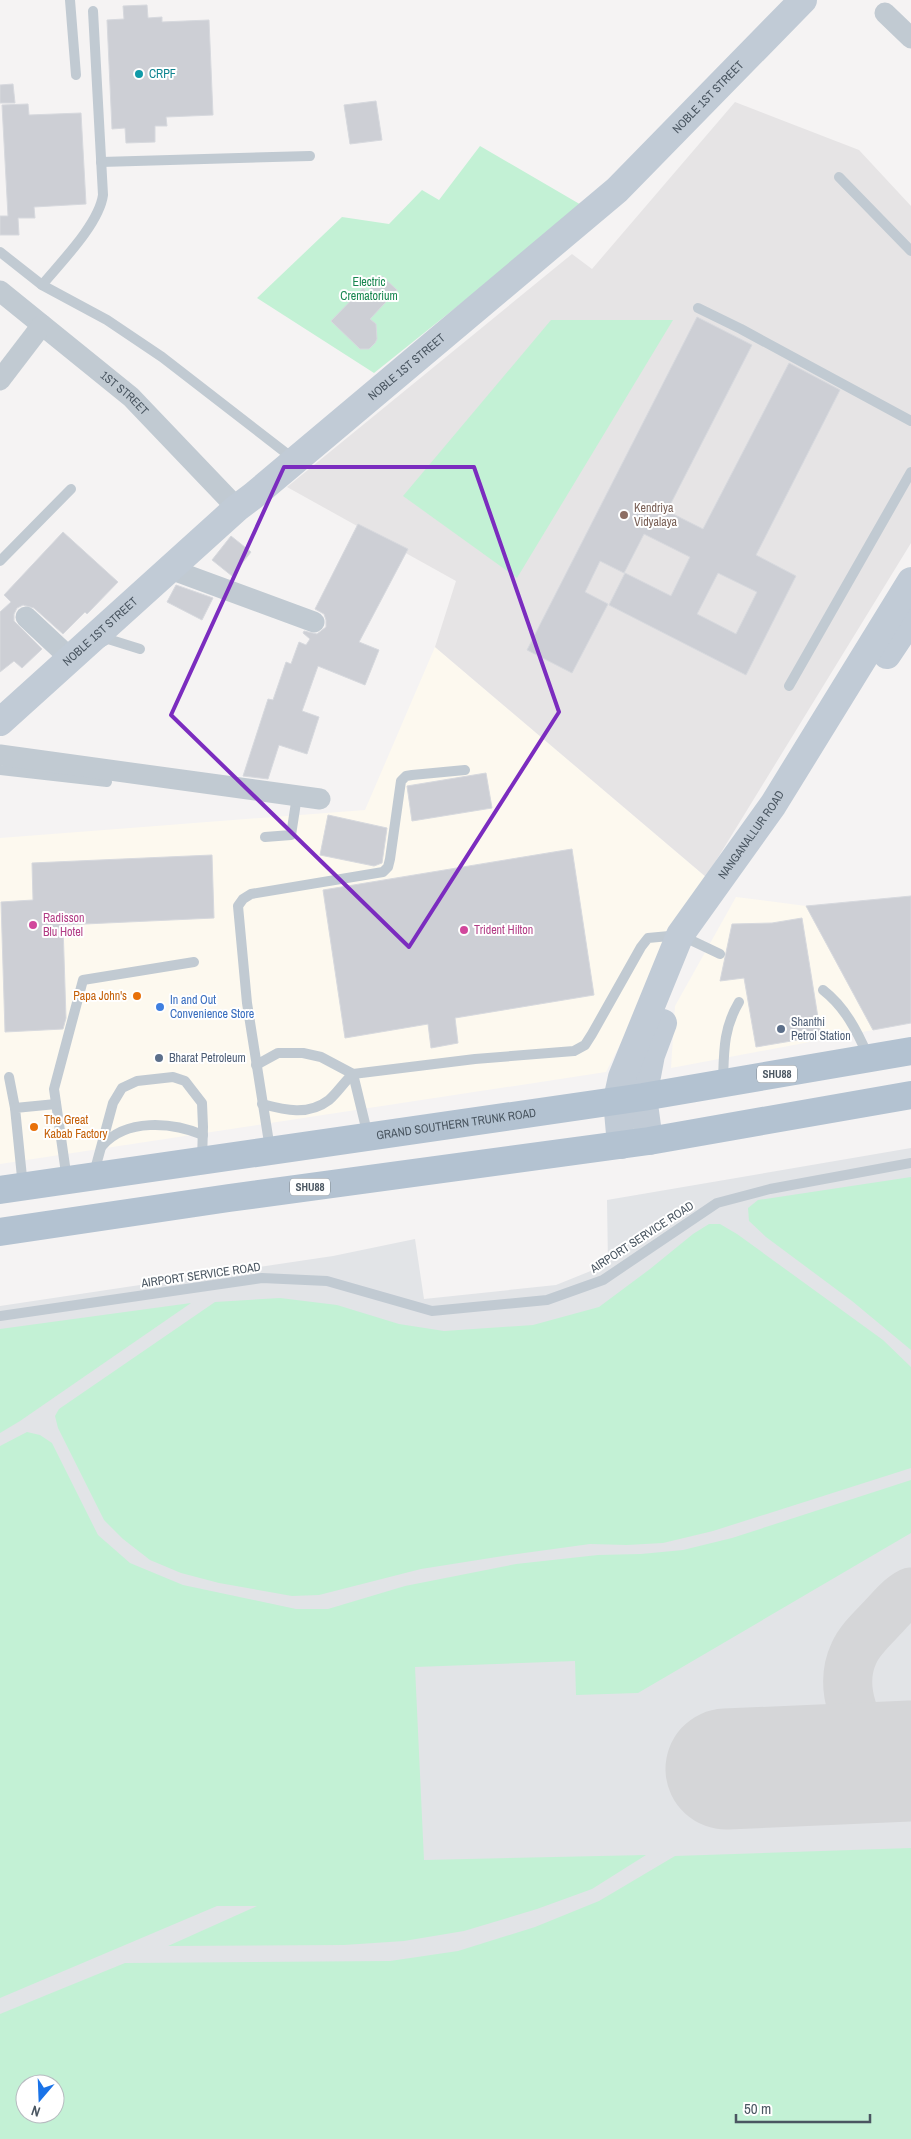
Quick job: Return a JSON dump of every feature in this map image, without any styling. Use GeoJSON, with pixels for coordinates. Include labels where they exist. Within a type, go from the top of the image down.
{"type":"FeatureCollection","features":[{"type":"Feature","properties":{"kind":"main road","name":"GRAND SOUTHERN TRUNK ROAD"},"geometry":{"type":"LineString","coordinates":[[12,1188],[93,1177],[202,1148],[270,1150],[630,1099],[911,1051]]}},
{"type":"Feature","properties":{"kind":"main road","name":"SHU88"},"geometry":{"type":"LineString","coordinates":[[0,1232],[229,1198],[649,1141],[911,1095]]}},
{"type":"Feature","properties":{"kind":"street","name":"NOBLE 1ST STREET"},"geometry":{"type":"LineString","coordinates":[[1,720],[90,648],[170,569],[237,508],[617,190],[803,0]]}},
{"type":"Feature","properties":{"kind":"street"},"geometry":{"type":"LineString","coordinates":[[885,13],[911,38]]}},
{"type":"Feature","properties":{"kind":"street","name":"1ST STREET"},"geometry":{"type":"LineString","coordinates":[[0,291],[132,397],[237,508]]}},
{"type":"Feature","properties":{"kind":"street"},"geometry":{"type":"LineString","coordinates":[[0,380],[42,325]]}},
{"type":"Feature","properties":{"kind":"street"},"geometry":{"type":"LineString","coordinates":[[170,569],[314,622]]}},
{"type":"Feature","properties":{"kind":"street","name":"NANGANALLUR ROAD"},"geometry":{"type":"LineString","coordinates":[[798,778],[911,581]]}},
{"type":"Feature","properties":{"kind":"street"},"geometry":{"type":"LineString","coordinates":[[26,617],[90,648]]}},
{"type":"Feature","properties":{"kind":"street","name":"NANGANALLUR ROAD"},"geometry":{"type":"LineString","coordinates":[[630,1099],[622,1077],[687,939],[731,882],[798,778],[911,619]]}},
{"type":"Feature","properties":{"kind":"street"},"geometry":{"type":"LineString","coordinates":[[0,755],[320,799]]}},
{"type":"Feature","properties":{"kind":"street"},"geometry":{"type":"LineString","coordinates":[[630,1099],[649,1141]]}},
{"type":"Feature","properties":{"kind":"street"},"geometry":{"type":"LineString","coordinates":[[621,1145],[630,1099]]}},
{"type":"Feature","properties":{"kind":"lane"},"geometry":{"type":"LineString","coordinates":[[70,0],[76,76]]}},
{"type":"Feature","properties":{"kind":"lane"},"geometry":{"type":"LineString","coordinates":[[42,285],[98,214],[103,195],[93,11]]}},
{"type":"Feature","properties":{"kind":"lane"},"geometry":{"type":"LineString","coordinates":[[101,162],[310,156]]}},
{"type":"Feature","properties":{"kind":"lane"},"geometry":{"type":"LineString","coordinates":[[839,177],[911,251]]}},
{"type":"Feature","properties":{"kind":"lane"},"geometry":{"type":"LineString","coordinates":[[0,252],[42,285],[107,320],[162,356],[296,460]]}},
{"type":"Feature","properties":{"kind":"lane"},"geometry":{"type":"LineString","coordinates":[[698,308],[741,329],[911,421]]}},
{"type":"Feature","properties":{"kind":"lane"},"geometry":{"type":"LineString","coordinates":[[789,686],[911,472]]}},
{"type":"Feature","properties":{"kind":"lane"},"geometry":{"type":"LineString","coordinates":[[0,561],[71,489]]}},
{"type":"Feature","properties":{"kind":"lane"},"geometry":{"type":"LineString","coordinates":[[90,648],[108,639],[140,649]]}},
{"type":"Feature","properties":{"kind":"lane"},"geometry":{"type":"LineString","coordinates":[[0,770],[107,782]]}},
{"type":"Feature","properties":{"kind":"lane"},"geometry":{"type":"LineString","coordinates":[[270,1150],[247,1003],[238,906],[242,899],[251,894],[383,872],[388,867],[390,860],[401,781],[406,776],[465,770]]}},
{"type":"Feature","properties":{"kind":"lane"},"geometry":{"type":"LineString","coordinates":[[266,836],[291,835],[297,796]]}},
{"type":"Feature","properties":{"kind":"lane"},"geometry":{"type":"LineString","coordinates":[[262,1104],[300,1111],[315,1107],[329,1100],[345,1080],[353,1074],[476,1059],[574,1051],[585,1045],[648,938],[687,939],[720,954]]}},
{"type":"Feature","properties":{"kind":"lane"},"geometry":{"type":"LineString","coordinates":[[67,1181],[54,1090],[83,980],[194,962]]}},
{"type":"Feature","properties":{"kind":"lane"},"geometry":{"type":"LineString","coordinates":[[823,990],[836,1000],[847,1015],[869,1058]]}},
{"type":"Feature","properties":{"kind":"lane"},"geometry":{"type":"LineString","coordinates":[[724,1083],[724,1037],[732,1014],[739,1002]]}},
{"type":"Feature","properties":{"kind":"lane"},"geometry":{"type":"LineString","coordinates":[[256,1066],[278,1053],[303,1054],[321,1056],[353,1074],[368,1136]]}},
{"type":"Feature","properties":{"kind":"lane"},"geometry":{"type":"LineString","coordinates":[[9,1077],[15,1108],[12,1188]]}},
{"type":"Feature","properties":{"kind":"lane"},"geometry":{"type":"LineString","coordinates":[[93,1177],[114,1103],[122,1088],[137,1081],[173,1077],[185,1082],[202,1103],[202,1148]]}},
{"type":"Feature","properties":{"kind":"lane"},"geometry":{"type":"LineString","coordinates":[[15,1108],[56,1104]]}},
{"type":"Feature","properties":{"kind":"lane"},"geometry":{"type":"LineString","coordinates":[[101,1147],[107,1140],[126,1129],[167,1125],[202,1148]]}},
{"type":"Feature","properties":{"kind":"lane","name":"AIRPORT SERVICE ROAD"},"geometry":{"type":"LineString","coordinates":[[0,1316],[262,1278],[327,1281],[432,1311],[547,1300],[603,1280],[717,1203],[770,1189],[911,1163]]}},
{"type":"Feature","properties":{"kind":"highlighted area"},"geometry":{"type":"Polygon","coordinates":[[[284,467],[474,467],[559,712],[409,947],[171,715],[284,467]]]}},
{"type":"Feature","properties":{"kind":"shaded area","name":"Kendriya Vidyalaya"},"geometry":{"type":"Polygon","coordinates":[[[735,102],[859,150],[911,206],[911,543],[706,877],[435,647],[456,581],[287,487],[572,254],[592,269],[735,102]]]}},
{"type":"Feature","properties":{"kind":"shaded area"},"geometry":{"type":"Polygon","coordinates":[[[435,647],[706,877],[606,1072],[0,1164],[0,838],[365,810],[435,647]]]}},
{"type":"Feature","properties":{"kind":"shaded area","name":"Shanthi Petrol Station"},"geometry":{"type":"Polygon","coordinates":[[[736,897],[806,906],[873,1030],[671,1068],[675,1006],[736,897]]]}},
{"type":"Feature","properties":{"kind":"shaded area"},"geometry":{"type":"Polygon","coordinates":[[[911,1148],[911,2139],[0,2139],[0,1306],[333,1256],[415,1239],[424,1299],[556,1285],[608,1264],[607,1200],[911,1148]]]}},
{"type":"Feature","properties":{"kind":"green space","name":"Electric Crematorium"},"geometry":{"type":"Polygon","coordinates":[[[480,146],[583,206],[374,373],[257,298],[342,217],[389,224],[422,190],[439,200],[480,146]]]}},
{"type":"Feature","properties":{"kind":"green space"},"geometry":{"type":"Polygon","coordinates":[[[551,320],[673,320],[517,578],[403,496],[551,320]]]}},
{"type":"Feature","properties":{"kind":"green space"},"geometry":{"type":"Polygon","coordinates":[[[911,1177],[911,1350],[852,1301],[766,1237],[749,1221],[748,1208],[758,1200],[911,1177]]]}},
{"type":"Feature","properties":{"kind":"green space"},"geometry":{"type":"Polygon","coordinates":[[[709,1224],[720,1224],[737,1234],[883,1340],[911,1367],[911,1468],[713,1531],[663,1543],[627,1545],[590,1544],[503,1556],[421,1569],[319,1595],[292,1596],[219,1583],[181,1573],[150,1560],[123,1539],[104,1520],[58,1428],[55,1416],[59,1409],[215,1302],[280,1298],[337,1305],[399,1324],[444,1331],[533,1325],[599,1307],[693,1234],[709,1224]]]}},
{"type":"Feature","properties":{"kind":"green space"},"geometry":{"type":"Polygon","coordinates":[[[191,1303],[20,1421],[0,1433],[0,1329],[191,1303]]]}},
{"type":"Feature","properties":{"kind":"green space"},"geometry":{"type":"Polygon","coordinates":[[[27,1432],[40,1435],[52,1443],[98,1535],[130,1563],[183,1585],[296,1609],[328,1609],[405,1586],[516,1564],[598,1555],[641,1554],[683,1550],[732,1538],[911,1480],[911,1533],[638,1693],[576,1695],[575,1661],[415,1667],[424,1860],[646,1855],[592,1889],[537,1909],[464,1931],[404,1941],[344,1945],[168,1946],[257,1906],[217,1906],[0,1998],[0,1446],[27,1432]]]}},
{"type":"Feature","properties":{"kind":"green space"},"geometry":{"type":"Polygon","coordinates":[[[911,1848],[911,2139],[0,2139],[0,2014],[125,1963],[390,1961],[458,1951],[535,1927],[599,1901],[675,1856],[911,1848]]]}},
{"type":"Feature","properties":{"kind":"building","name":"CRPF"},"geometry":{"type":"Polygon","coordinates":[[[147,5],[148,18],[162,17],[162,22],[209,20],[213,115],[166,117],[167,126],[155,126],[155,142],[126,143],[125,128],[112,129],[107,20],[124,19],[123,6],[147,5]]]}},
{"type":"Feature","properties":{"kind":"building"},"geometry":{"type":"Polygon","coordinates":[[[13,84],[15,103],[0,103],[0,85],[13,84]]]}},
{"type":"Feature","properties":{"kind":"building"},"geometry":{"type":"Polygon","coordinates":[[[376,101],[382,140],[350,144],[344,105],[376,101]]]}},
{"type":"Feature","properties":{"kind":"building"},"geometry":{"type":"Polygon","coordinates":[[[28,104],[29,115],[81,113],[86,204],[34,207],[35,218],[18,218],[19,235],[0,235],[0,216],[8,216],[2,105],[28,104]]]}},
{"type":"Feature","properties":{"kind":"building"},"geometry":{"type":"Polygon","coordinates":[[[382,276],[397,290],[370,319],[376,324],[377,339],[375,343],[369,349],[360,349],[331,321],[363,288],[367,292],[382,276]]]}},
{"type":"Feature","properties":{"kind":"building"},"geometry":{"type":"Polygon","coordinates":[[[697,317],[752,345],[667,511],[703,529],[789,363],[840,390],[756,555],[796,576],[746,675],[609,605],[625,573],[671,596],[690,557],[644,534],[624,573],[600,561],[585,592],[608,604],[572,673],[527,650],[697,317]],[[718,573],[697,614],[736,634],[757,592],[718,573]]]}},
{"type":"Feature","properties":{"kind":"building"},"geometry":{"type":"Polygon","coordinates":[[[358,524],[408,549],[359,642],[379,650],[365,685],[318,666],[302,711],[319,717],[307,754],[279,745],[268,779],[243,776],[268,699],[273,700],[286,662],[291,664],[299,642],[306,645],[310,639],[303,633],[304,631],[317,634],[326,627],[324,614],[315,609],[358,524]]]}},
{"type":"Feature","properties":{"kind":"building"},"geometry":{"type":"Polygon","coordinates":[[[63,532],[118,582],[87,614],[85,612],[63,634],[34,608],[23,605],[17,608],[14,614],[14,621],[42,649],[22,668],[14,661],[0,672],[0,612],[11,602],[4,595],[63,532]]]}},
{"type":"Feature","properties":{"kind":"building"},"geometry":{"type":"Polygon","coordinates":[[[231,536],[251,552],[232,576],[212,560],[231,536]]]}},
{"type":"Feature","properties":{"kind":"building"},"geometry":{"type":"Polygon","coordinates":[[[176,585],[213,598],[202,620],[167,602],[176,585]]]}},
{"type":"Feature","properties":{"kind":"building"},"geometry":{"type":"Polygon","coordinates":[[[486,773],[492,808],[412,821],[407,786],[486,773]]]}},
{"type":"Feature","properties":{"kind":"building"},"geometry":{"type":"Polygon","coordinates":[[[328,815],[387,828],[382,863],[374,866],[320,855],[328,815]]]}},
{"type":"Feature","properties":{"kind":"building"},"geometry":{"type":"Polygon","coordinates":[[[572,849],[594,995],[455,1018],[458,1043],[431,1048],[428,1024],[345,1038],[323,890],[572,849]]]}},
{"type":"Feature","properties":{"kind":"building"},"geometry":{"type":"Polygon","coordinates":[[[212,855],[214,918],[63,925],[66,1018],[63,1029],[5,1032],[1,902],[33,900],[32,863],[212,855]]]}},
{"type":"Feature","properties":{"kind":"building"},"geometry":{"type":"Polygon","coordinates":[[[911,896],[911,1023],[873,1030],[806,906],[911,896]]]}},
{"type":"Feature","properties":{"kind":"building"},"geometry":{"type":"Polygon","coordinates":[[[802,918],[821,1036],[756,1047],[744,978],[720,981],[732,924],[772,923],[802,918]]]}},
{"type":"Feature","properties":{"kind":"taxiway"},"geometry":{"type":"LineString","coordinates":[[905,1761],[883,1754],[864,1734],[852,1708],[848,1680],[854,1653],[860,1643],[894,1605],[911,1592]]}},
{"type":"Feature","properties":{"kind":"runway"},"geometry":{"type":"LineString","coordinates":[[726,1769],[911,1761]]}},
{"type":"Feature","properties":{"kind":"place","name":"CRPF"},"geometry":{"type":"Point","coordinates":[139,74]}},
{"type":"Feature","properties":{"kind":"place","name":"Kendriya Vidyalaya"},"geometry":{"type":"Point","coordinates":[624,515]}},
{"type":"Feature","properties":{"kind":"place","name":"Radisson Blu Hotel"},"geometry":{"type":"Point","coordinates":[33,925]}},
{"type":"Feature","properties":{"kind":"place","name":"Trident Hilton"},"geometry":{"type":"Point","coordinates":[464,930]}},
{"type":"Feature","properties":{"kind":"place","name":"Papa John's"},"geometry":{"type":"Point","coordinates":[137,996]}},
{"type":"Feature","properties":{"kind":"place","name":"In and Out Convenience Store"},"geometry":{"type":"Point","coordinates":[160,1007]}},
{"type":"Feature","properties":{"kind":"place","name":"Shanthi Petrol Station"},"geometry":{"type":"Point","coordinates":[781,1029]}},
{"type":"Feature","properties":{"kind":"place","name":"Bharat Petroleum"},"geometry":{"type":"Point","coordinates":[159,1058]}},
{"type":"Feature","properties":{"kind":"place","name":"The Great Kabab Factory"},"geometry":{"type":"Point","coordinates":[34,1127]}}]}
